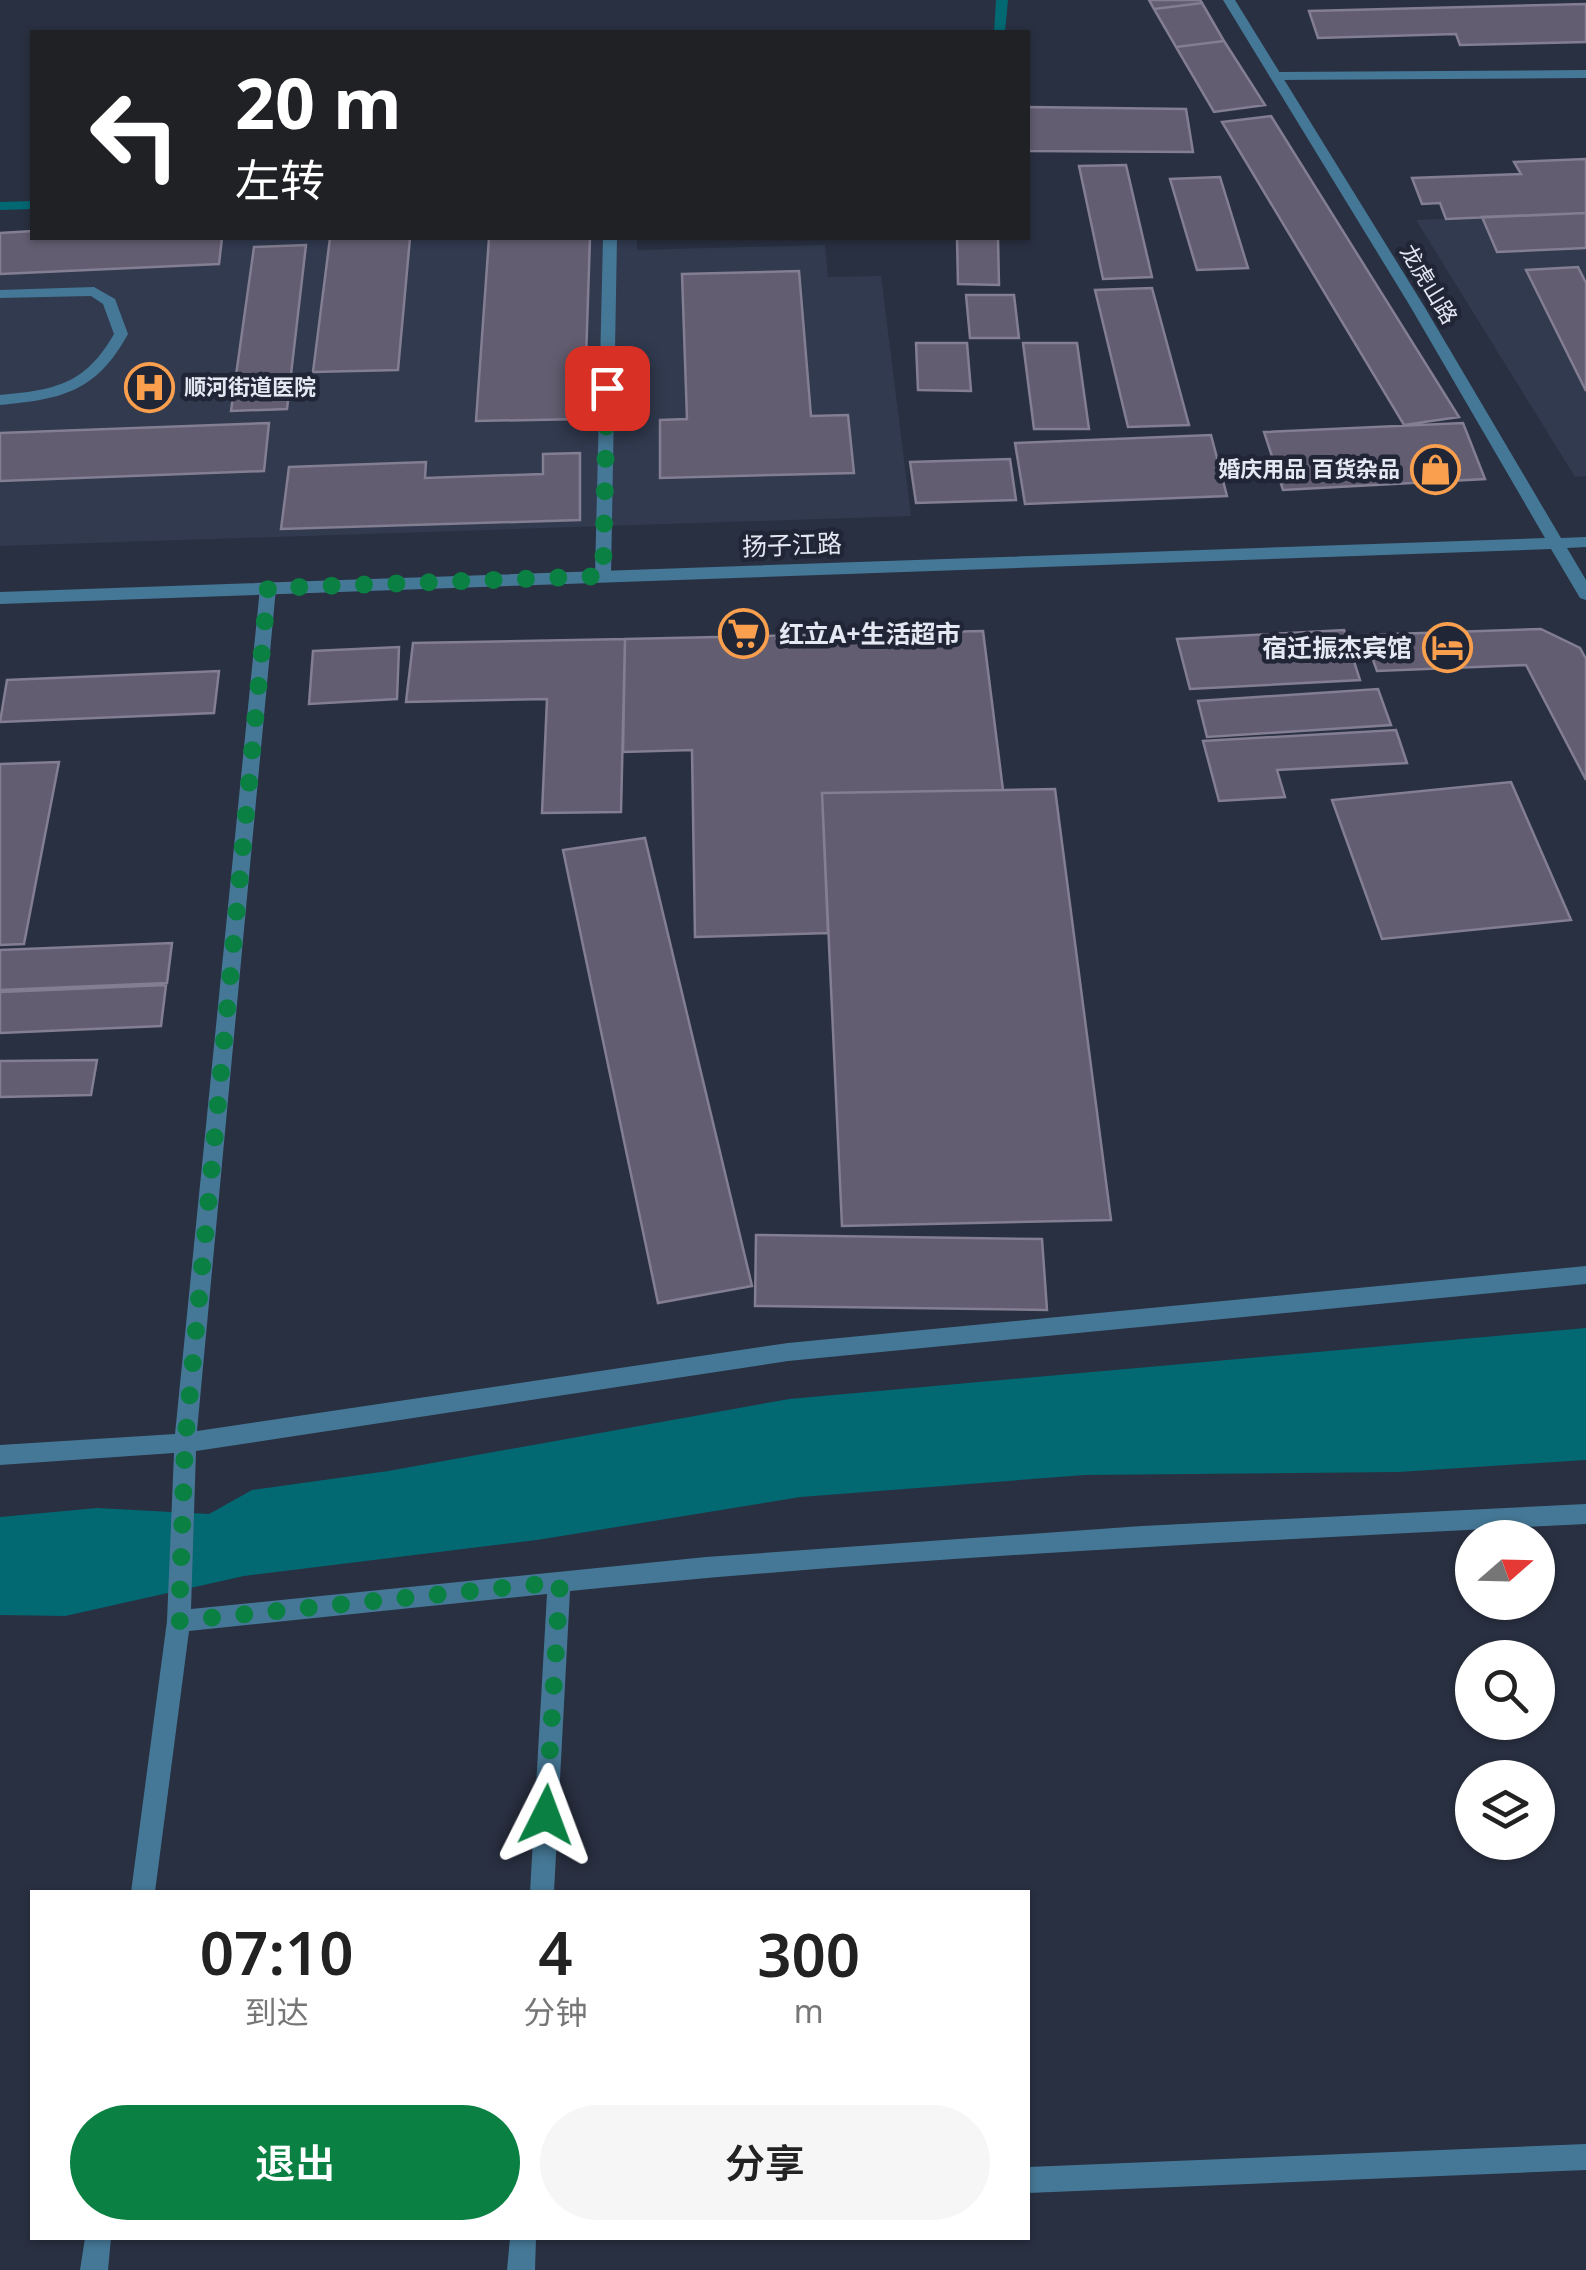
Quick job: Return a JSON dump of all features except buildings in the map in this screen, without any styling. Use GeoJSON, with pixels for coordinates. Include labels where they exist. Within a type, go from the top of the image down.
{"type":"FeatureCollection","features":[{"type":"Feature","properties":{"kind":"street","name":"龙虎山路"},"geometry":{"type":"LineString","coordinates":[[1229,0],[1559,543],[1586,594]]}},
{"type":"Feature","properties":{"kind":"street"},"geometry":{"type":"LineString","coordinates":[[1276,76],[1586,74]]}},
{"type":"Feature","properties":{"kind":"street"},"geometry":{"type":"LineString","coordinates":[[603,576],[610,240]]}},
{"type":"Feature","properties":{"kind":"street"},"geometry":{"type":"LineString","coordinates":[[0,294],[94,291],[110,302],[121,334],[110,358],[95,375],[67,391],[0,400]]}},
{"type":"Feature","properties":{"kind":"street","name":"扬子江路"},"geometry":{"type":"LineString","coordinates":[[0,598],[1586,542]]}},
{"type":"Feature","properties":{"kind":"street"},"geometry":{"type":"LineString","coordinates":[[143,1890],[179,1621],[185,1443],[268,588]]}},
{"type":"Feature","properties":{"kind":"street"},"geometry":{"type":"LineString","coordinates":[[0,1455],[185,1443],[788,1352],[1586,1276]]}},
{"type":"Feature","properties":{"kind":"street"},"geometry":{"type":"LineString","coordinates":[[179,1621],[706,1567],[1122,1538],[1586,1514]]}},
{"type":"Feature","properties":{"kind":"street"},"geometry":{"type":"LineString","coordinates":[[542,1890],[560,1582]]}},
{"type":"Feature","properties":{"kind":"street"},"geometry":{"type":"LineString","coordinates":[[1030,2180],[1586,2157]]}},
{"type":"Feature","properties":{"kind":"street"},"geometry":{"type":"LineString","coordinates":[[94,2270],[98,2240]]}},
{"type":"Feature","properties":{"kind":"street"},"geometry":{"type":"LineString","coordinates":[[521,2270],[523,2240]]}},
{"type":"Feature","properties":{"kind":"shaded area"},"geometry":{"type":"Polygon","coordinates":[[[1586,213],[1586,476],[1575,477],[1416,220],[1586,213]]]}},
{"type":"Feature","properties":{"kind":"shaded area"},"geometry":{"type":"Polygon","coordinates":[[[30,233],[30,240],[637,240],[637,250],[825,245],[828,277],[881,276],[911,516],[0,546],[0,234],[30,233]]]}},
{"type":"Feature","properties":{"kind":"shaded area"},"geometry":{"type":"Polygon","coordinates":[[[1586,1328],[1586,1460],[1399,1472],[1085,1475],[801,1497],[537,1540],[244,1576],[65,1616],[0,1615],[0,1517],[97,1508],[209,1514],[252,1490],[388,1471],[789,1399],[1586,1328]]]}},
{"type":"Feature","properties":{"kind":"waterway"},"geometry":{"type":"LineString","coordinates":[[1000,30],[1002,0]]}},
{"type":"Feature","properties":{"kind":"waterway"},"geometry":{"type":"LineString","coordinates":[[0,206],[30,205]]}},
{"type":"Feature","properties":{"kind":"place","name":"顺河街道医院"},"geometry":{"type":"Point","coordinates":[149,387]}},
{"type":"Feature","properties":{"kind":"place","name":"婚庆用品 百货杂品"},"geometry":{"type":"Point","coordinates":[1435,469]}},
{"type":"Feature","properties":{"kind":"place","name":"红立A+生活超市"},"geometry":{"type":"Point","coordinates":[744,634]}},
{"type":"Feature","properties":{"kind":"place","name":"宿迁振杰宾馆"},"geometry":{"type":"Point","coordinates":[1447,648]}},
{"type":"Feature","properties":{"kind":"route"},"geometry":{"type":"LineString","coordinates":[[546,1815],[560,1582],[179,1621],[185,1443],[268,588],[603,576],[607,388]]}}]}
